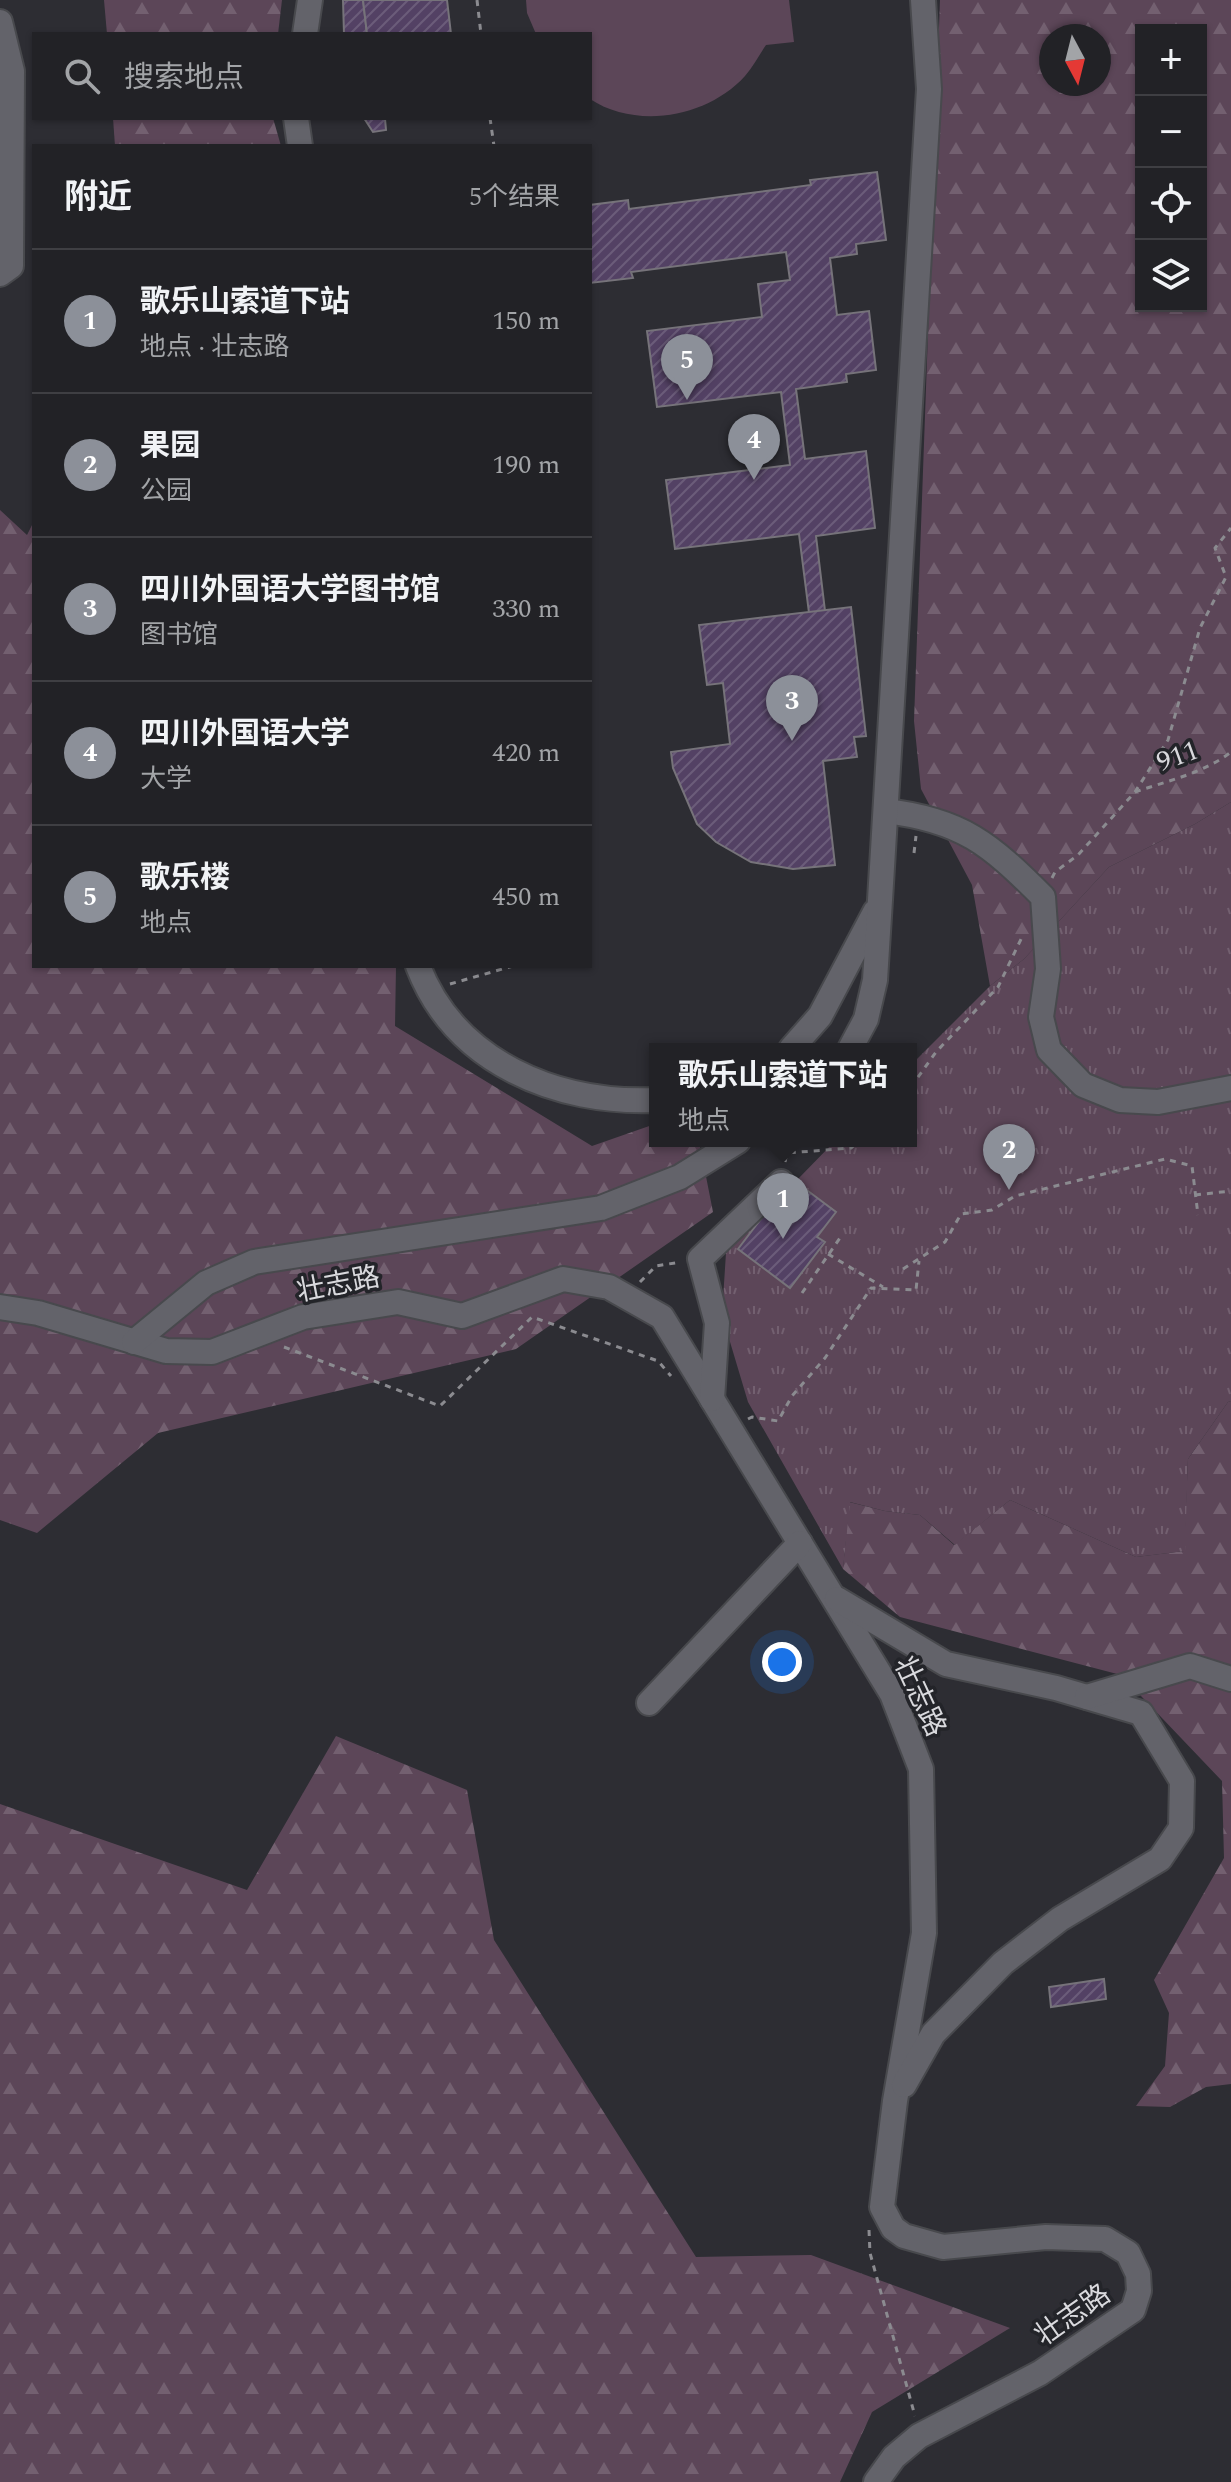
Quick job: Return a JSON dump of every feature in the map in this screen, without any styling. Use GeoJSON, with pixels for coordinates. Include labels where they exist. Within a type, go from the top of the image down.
{"type":"FeatureCollection","features":[{"type":"Feature","properties":{"kind":"street"},"geometry":{"type":"LineString","coordinates":[[305,32],[310,0]]}},
{"type":"Feature","properties":{"kind":"street"},"geometry":{"type":"LineString","coordinates":[[853,1043],[866,1019],[875,980],[929,89],[923,0]]}},
{"type":"Feature","properties":{"kind":"street"},"geometry":{"type":"LineString","coordinates":[[0,22],[12,71],[5,270]]}},
{"type":"Feature","properties":{"kind":"street"},"geometry":{"type":"LineString","coordinates":[[296,120],[300,144]]}},
{"type":"Feature","properties":{"kind":"street"},"geometry":{"type":"LineString","coordinates":[[886,811],[950,824],[1000,853],[1043,897],[1048,969],[1041,1017],[1049,1050],[1083,1085],[1120,1100],[1158,1102],[1231,1088]]}},
{"type":"Feature","properties":{"kind":"street"},"geometry":{"type":"LineString","coordinates":[[796,1043],[820,1016],[880,900]]}},
{"type":"Feature","properties":{"kind":"street"},"geometry":{"type":"LineString","coordinates":[[419,968],[427,990],[447,1021],[474,1047],[508,1068],[546,1085],[579,1094],[623,1101],[649,1100]]}},
{"type":"Feature","properties":{"kind":"street"},"geometry":{"type":"LineString","coordinates":[[134,1342],[206,1283],[254,1262],[601,1208],[680,1177],[728,1147]]}},
{"type":"Feature","properties":{"kind":"street"},"geometry":{"type":"LineString","coordinates":[[712,1399],[717,1323],[700,1259],[781,1182]]}},
{"type":"Feature","properties":{"kind":"street","name":"壮志路"},"geometry":{"type":"LineString","coordinates":[[0,1307],[38,1313],[166,1351],[212,1352],[303,1317],[398,1302],[462,1316],[563,1279],[609,1287],[662,1317],[892,1694],[921,1769],[924,1933],[895,2101],[882,2207],[893,2228],[904,2236],[943,2247],[1046,2237],[1105,2239],[1128,2253],[1138,2274],[1139,2291],[1133,2310],[1040,2373],[919,2436],[894,2457],[876,2482]]}},
{"type":"Feature","properties":{"kind":"street"},"geometry":{"type":"LineString","coordinates":[[649,1703],[800,1543]]}},
{"type":"Feature","properties":{"kind":"street"},"geometry":{"type":"LineString","coordinates":[[833,1597],[946,1664],[1141,1713],[1182,1781],[1181,1828],[1160,1859],[1060,1919],[1003,1963],[933,2034],[895,2101]]}},
{"type":"Feature","properties":{"kind":"street"},"geometry":{"type":"LineString","coordinates":[[1087,1697],[1190,1666],[1231,1679]]}},
{"type":"Feature","properties":{"kind":"path"},"geometry":{"type":"LineString","coordinates":[[477,0],[481,32]]}},
{"type":"Feature","properties":{"kind":"path"},"geometry":{"type":"LineString","coordinates":[[490,120],[494,144]]}},
{"type":"Feature","properties":{"kind":"path"},"geometry":{"type":"LineString","coordinates":[[1043,897],[1055,872],[1078,855],[1135,792],[1168,740],[1200,628],[1226,577],[1215,548],[1231,528]]}},
{"type":"Feature","properties":{"kind":"path","name":"911"},"geometry":{"type":"LineString","coordinates":[[1135,792],[1196,771],[1220,761],[1231,752]]}},
{"type":"Feature","properties":{"kind":"path"},"geometry":{"type":"LineString","coordinates":[[917,1079],[936,1052],[998,987],[1027,927]]}},
{"type":"Feature","properties":{"kind":"path"},"geometry":{"type":"LineString","coordinates":[[427,990],[506,968]]}},
{"type":"Feature","properties":{"kind":"path"},"geometry":{"type":"LineString","coordinates":[[781,1182],[787,1153],[852,1147]]}},
{"type":"Feature","properties":{"kind":"path"},"geometry":{"type":"LineString","coordinates":[[903,1269],[945,1242],[961,1214],[992,1210],[1015,1196],[1165,1159],[1192,1166],[1198,1215]]}},
{"type":"Feature","properties":{"kind":"path"},"geometry":{"type":"LineString","coordinates":[[1195,1195],[1231,1191]]}},
{"type":"Feature","properties":{"kind":"path"},"geometry":{"type":"LineString","coordinates":[[802,1293],[842,1235]]}},
{"type":"Feature","properties":{"kind":"path"},"geometry":{"type":"LineString","coordinates":[[828,1254],[886,1289]]}},
{"type":"Feature","properties":{"kind":"path"},"geometry":{"type":"LineString","coordinates":[[643,1279],[656,1266],[700,1259]]}},
{"type":"Feature","properties":{"kind":"path"},"geometry":{"type":"LineString","coordinates":[[752,1417],[778,1421],[792,1396],[825,1358],[871,1288],[916,1290],[919,1261]]}},
{"type":"Feature","properties":{"kind":"path"},"geometry":{"type":"LineString","coordinates":[[271,1329],[284,1347],[440,1406],[532,1317],[658,1361],[679,1385]]}},
{"type":"Feature","properties":{"kind":"path"},"geometry":{"type":"LineString","coordinates":[[868,2234],[870,2253],[915,2413]]}},
{"type":"Feature","properties":{"kind":"green space"},"geometry":{"type":"Polygon","coordinates":[[[104,0],[282,0],[278,32],[107,32],[104,0]]]}},
{"type":"Feature","properties":{"kind":"green space"},"geometry":{"type":"Polygon","coordinates":[[[526,0],[789,0],[794,42],[766,45],[745,76],[712,101],[671,114],[629,114],[592,100],[592,32],[535,32],[527,13],[526,0]]]}},
{"type":"Feature","properties":{"kind":"green space"},"geometry":{"type":"Polygon","coordinates":[[[940,0],[1231,0],[1231,802],[1195,824],[1109,867],[1024,959],[990,986],[972,885],[921,789],[914,721],[940,0]]]}},
{"type":"Feature","properties":{"kind":"green space"},"geometry":{"type":"Polygon","coordinates":[[[113,120],[274,120],[280,144],[115,144],[113,120]]]}},
{"type":"Feature","properties":{"kind":"green space"},"geometry":{"type":"Polygon","coordinates":[[[0,510],[27,535],[32,525],[32,968],[396,968],[395,1026],[592,1146],[649,1126],[649,1147],[700,1147],[713,1212],[516,1349],[158,1433],[37,1533],[0,1520],[0,510]]]}},
{"type":"Feature","properties":{"kind":"green space"},"geometry":{"type":"Polygon","coordinates":[[[1231,802],[1231,1401],[1188,1459],[1185,1551],[1136,1557],[1010,1500],[955,1545],[920,1515],[885,1511],[850,1502],[843,1569],[748,1402],[722,1315],[726,1253],[829,1147],[917,1147],[917,1059],[990,986],[1024,959],[1109,867],[1195,824],[1231,802]]]}},
{"type":"Feature","properties":{"kind":"green space"},"geometry":{"type":"Polygon","coordinates":[[[1231,1401],[1231,2084],[1206,2087],[1170,2107],[1136,2106],[1165,2066],[1169,2013],[1154,1980],[1224,1858],[1222,1781],[1121,1675],[900,1617],[843,1569],[849,1502],[920,1515],[954,1545],[1010,1500],[1136,1557],[1184,1551],[1188,1459],[1231,1401]]]}},
{"type":"Feature","properties":{"kind":"green space"},"geometry":{"type":"Polygon","coordinates":[[[336,1736],[467,1790],[494,1940],[696,2257],[811,2255],[1010,2328],[872,2412],[840,2482],[0,2482],[0,1804],[247,1890],[336,1736]]]}},
{"type":"Feature","properties":{"kind":"building"},"geometry":{"type":"Polygon","coordinates":[[[343,0],[363,0],[367,32],[344,32],[343,0]]]}},
{"type":"Feature","properties":{"kind":"building"},"geometry":{"type":"Polygon","coordinates":[[[363,0],[447,0],[451,32],[367,32],[363,0]]]}},
{"type":"Feature","properties":{"kind":"building"},"geometry":{"type":"Polygon","coordinates":[[[365,120],[385,120],[386,130],[373,132],[365,120]]]}},
{"type":"Feature","properties":{"kind":"building"},"geometry":{"type":"Polygon","coordinates":[[[877,172],[886,240],[856,244],[857,254],[830,258],[837,315],[869,311],[876,370],[846,374],[847,382],[796,389],[805,459],[866,451],[875,528],[816,536],[825,611],[809,613],[799,534],[675,549],[666,480],[790,465],[781,392],[657,407],[647,331],[762,317],[758,284],[790,280],[786,252],[631,272],[633,278],[592,283],[592,205],[628,200],[629,209],[811,185],[810,180],[877,172]]]}},
{"type":"Feature","properties":{"kind":"building"},"geometry":{"type":"Polygon","coordinates":[[[851,607],[866,736],[854,737],[857,757],[823,761],[835,865],[793,869],[751,862],[716,842],[697,824],[673,768],[671,752],[730,744],[723,683],[707,685],[699,625],[851,607]]]}},
{"type":"Feature","properties":{"kind":"building"},"geometry":{"type":"Polygon","coordinates":[[[808,1191],[836,1212],[817,1237],[825,1242],[790,1288],[738,1249],[767,1211],[783,1223],[808,1191]]]}},
{"type":"Feature","properties":{"kind":"building"},"geometry":{"type":"Polygon","coordinates":[[[1104,1979],[1106,1999],[1051,2007],[1049,1987],[1104,1979]]]}},
{"type":"Feature","properties":{"kind":"place","name":"歌乐楼"},"geometry":{"type":"Point","coordinates":[687,400]}},
{"type":"Feature","properties":{"kind":"place","name":"四川外国语大学"},"geometry":{"type":"Point","coordinates":[754,480]}},
{"type":"Feature","properties":{"kind":"place","name":"四川外国语大学图书馆"},"geometry":{"type":"Point","coordinates":[792,741]}},
{"type":"Feature","properties":{"kind":"place","name":"果园"},"geometry":{"type":"Point","coordinates":[1009,1190]}},
{"type":"Feature","properties":{"kind":"place","name":"歌乐山索道下站"},"geometry":{"type":"Point","coordinates":[783,1239]}}]}
